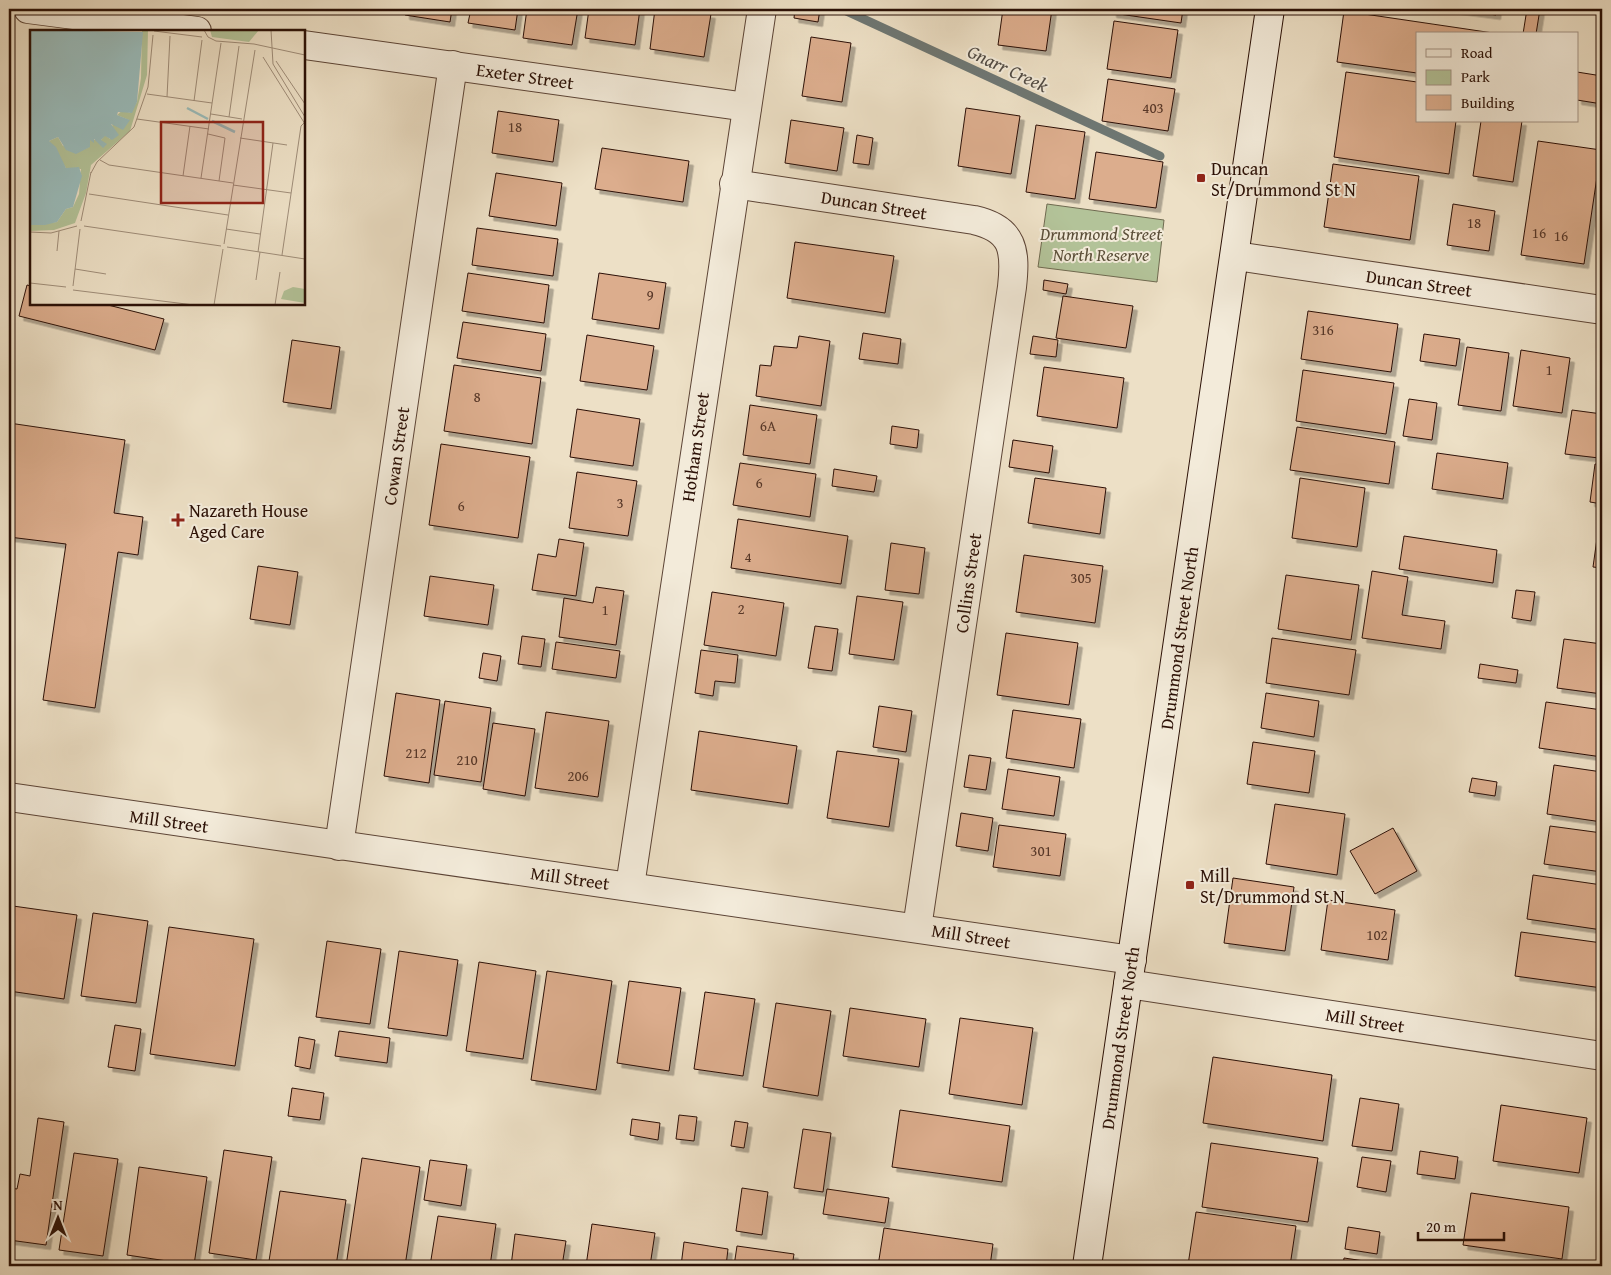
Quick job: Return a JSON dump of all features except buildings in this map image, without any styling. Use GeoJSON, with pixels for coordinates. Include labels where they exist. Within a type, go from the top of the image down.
{"type":"FeatureCollection","features":[{"type":"Feature","properties":{"kind":"street"},"geometry":{"type":"LineString","coordinates":[[28,9],[189,30]]}},
{"type":"Feature","properties":{"kind":"street","name":"Hotham Street"},"geometry":{"type":"LineString","coordinates":[[630,886],[734,184],[762,9]]}},
{"type":"Feature","properties":{"kind":"street","name":"Drummond Street North"},"geometry":{"type":"LineString","coordinates":[[1087,1266],[1236,256],[1270,9]]}},
{"type":"Feature","properties":{"kind":"street","name":"Exeter Street"},"geometry":{"type":"LineString","coordinates":[[305,46],[454,65],[747,107]]}},
{"type":"Feature","properties":{"kind":"street","name":"Cowan Street"},"geometry":{"type":"LineString","coordinates":[[339,846],[454,65]]}},
{"type":"Feature","properties":{"kind":"street","name":"Duncan Street"},"geometry":{"type":"LineString","coordinates":[[734,184],[974,220],[1000,229],[1008,239]]}},
{"type":"Feature","properties":{"kind":"street","name":"Collins Street"},"geometry":{"type":"LineString","coordinates":[[917,928],[1012,287],[1012,257],[1008,239]]}},
{"type":"Feature","properties":{"kind":"street","name":"Duncan Street"},"geometry":{"type":"LineString","coordinates":[[1236,256],[1602,310]]}},
{"type":"Feature","properties":{"kind":"street","name":"Mill Street"},"geometry":{"type":"LineString","coordinates":[[9,797],[917,928],[1130,972],[1602,1056]]}},
{"type":"Feature","properties":{"kind":"green space","name":"Drummond Street North Reserve"},"geometry":{"type":"Polygon","coordinates":[[[1047,204],[1164,220],[1157,282],[1038,267],[1047,204]]]}},
{"type":"Feature","properties":{"kind":"waterway","name":"Gnarr Creek"},"geometry":{"type":"LineString","coordinates":[[842,9],[1160,156]]}},
{"type":"Feature","properties":{"kind":"place","name":"Duncan St/Drummond St N"},"geometry":{"type":"Point","coordinates":[1201,178]}},
{"type":"Feature","properties":{"kind":"place","name":"Nazareth House Aged Care"},"geometry":{"type":"Point","coordinates":[178,520]}},
{"type":"Feature","properties":{"kind":"place","name":"Mill St/Drummond St N"},"geometry":{"type":"Point","coordinates":[1190,885]}}]}
